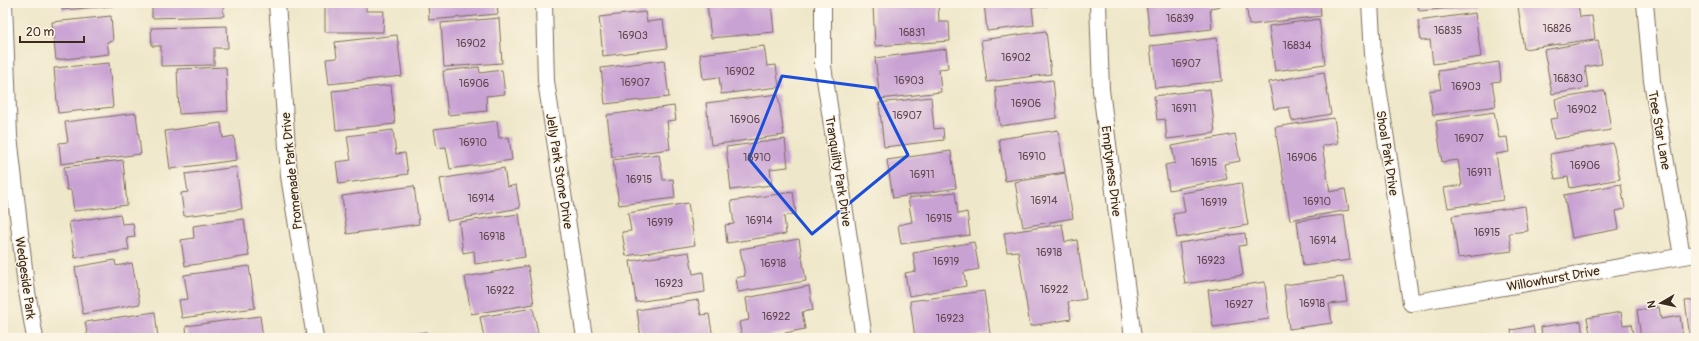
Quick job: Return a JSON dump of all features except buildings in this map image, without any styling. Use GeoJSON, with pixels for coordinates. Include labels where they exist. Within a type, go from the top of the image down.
{"type":"FeatureCollection","features":[{"type":"Feature","properties":{"kind":"street","name":"Wedgeside Park"},"geometry":{"type":"LineString","coordinates":[[4,3],[9,136],[26,286],[35,338]]}},
{"type":"Feature","properties":{"kind":"street","name":"Promenade Park Drive"},"geometry":{"type":"LineString","coordinates":[[277,3],[289,176],[315,338]]}},
{"type":"Feature","properties":{"kind":"street","name":"Jelly Park Stone Drive"},"geometry":{"type":"LineString","coordinates":[[544,3],[546,81],[585,338]]}},
{"type":"Feature","properties":{"kind":"street","name":"Tranquility Park Drive"},"geometry":{"type":"LineString","coordinates":[[823,3],[823,66],[864,338]]}},
{"type":"Feature","properties":{"kind":"street","name":"Emptyness Drive"},"geometry":{"type":"LineString","coordinates":[[1098,3],[1101,90],[1134,338]]}},
{"type":"Feature","properties":{"kind":"street","name":"Shoal Park Drive"},"geometry":{"type":"LineString","coordinates":[[1370,3],[1373,54],[1411,303]]}},
{"type":"Feature","properties":{"kind":"street","name":"Tree Star Lane"},"geometry":{"type":"LineString","coordinates":[[1645,3],[1652,81],[1689,255]]}},
{"type":"Feature","properties":{"kind":"street","name":"Willowhurst Drive"},"geometry":{"type":"LineString","coordinates":[[1411,303],[1689,255]]}},
{"type":"Feature","properties":{"kind":"highlighted area"},"geometry":{"type":"Polygon","coordinates":[[[782,76],[875,88],[908,155],[812,234],[749,159],[782,76]]]}}]}
